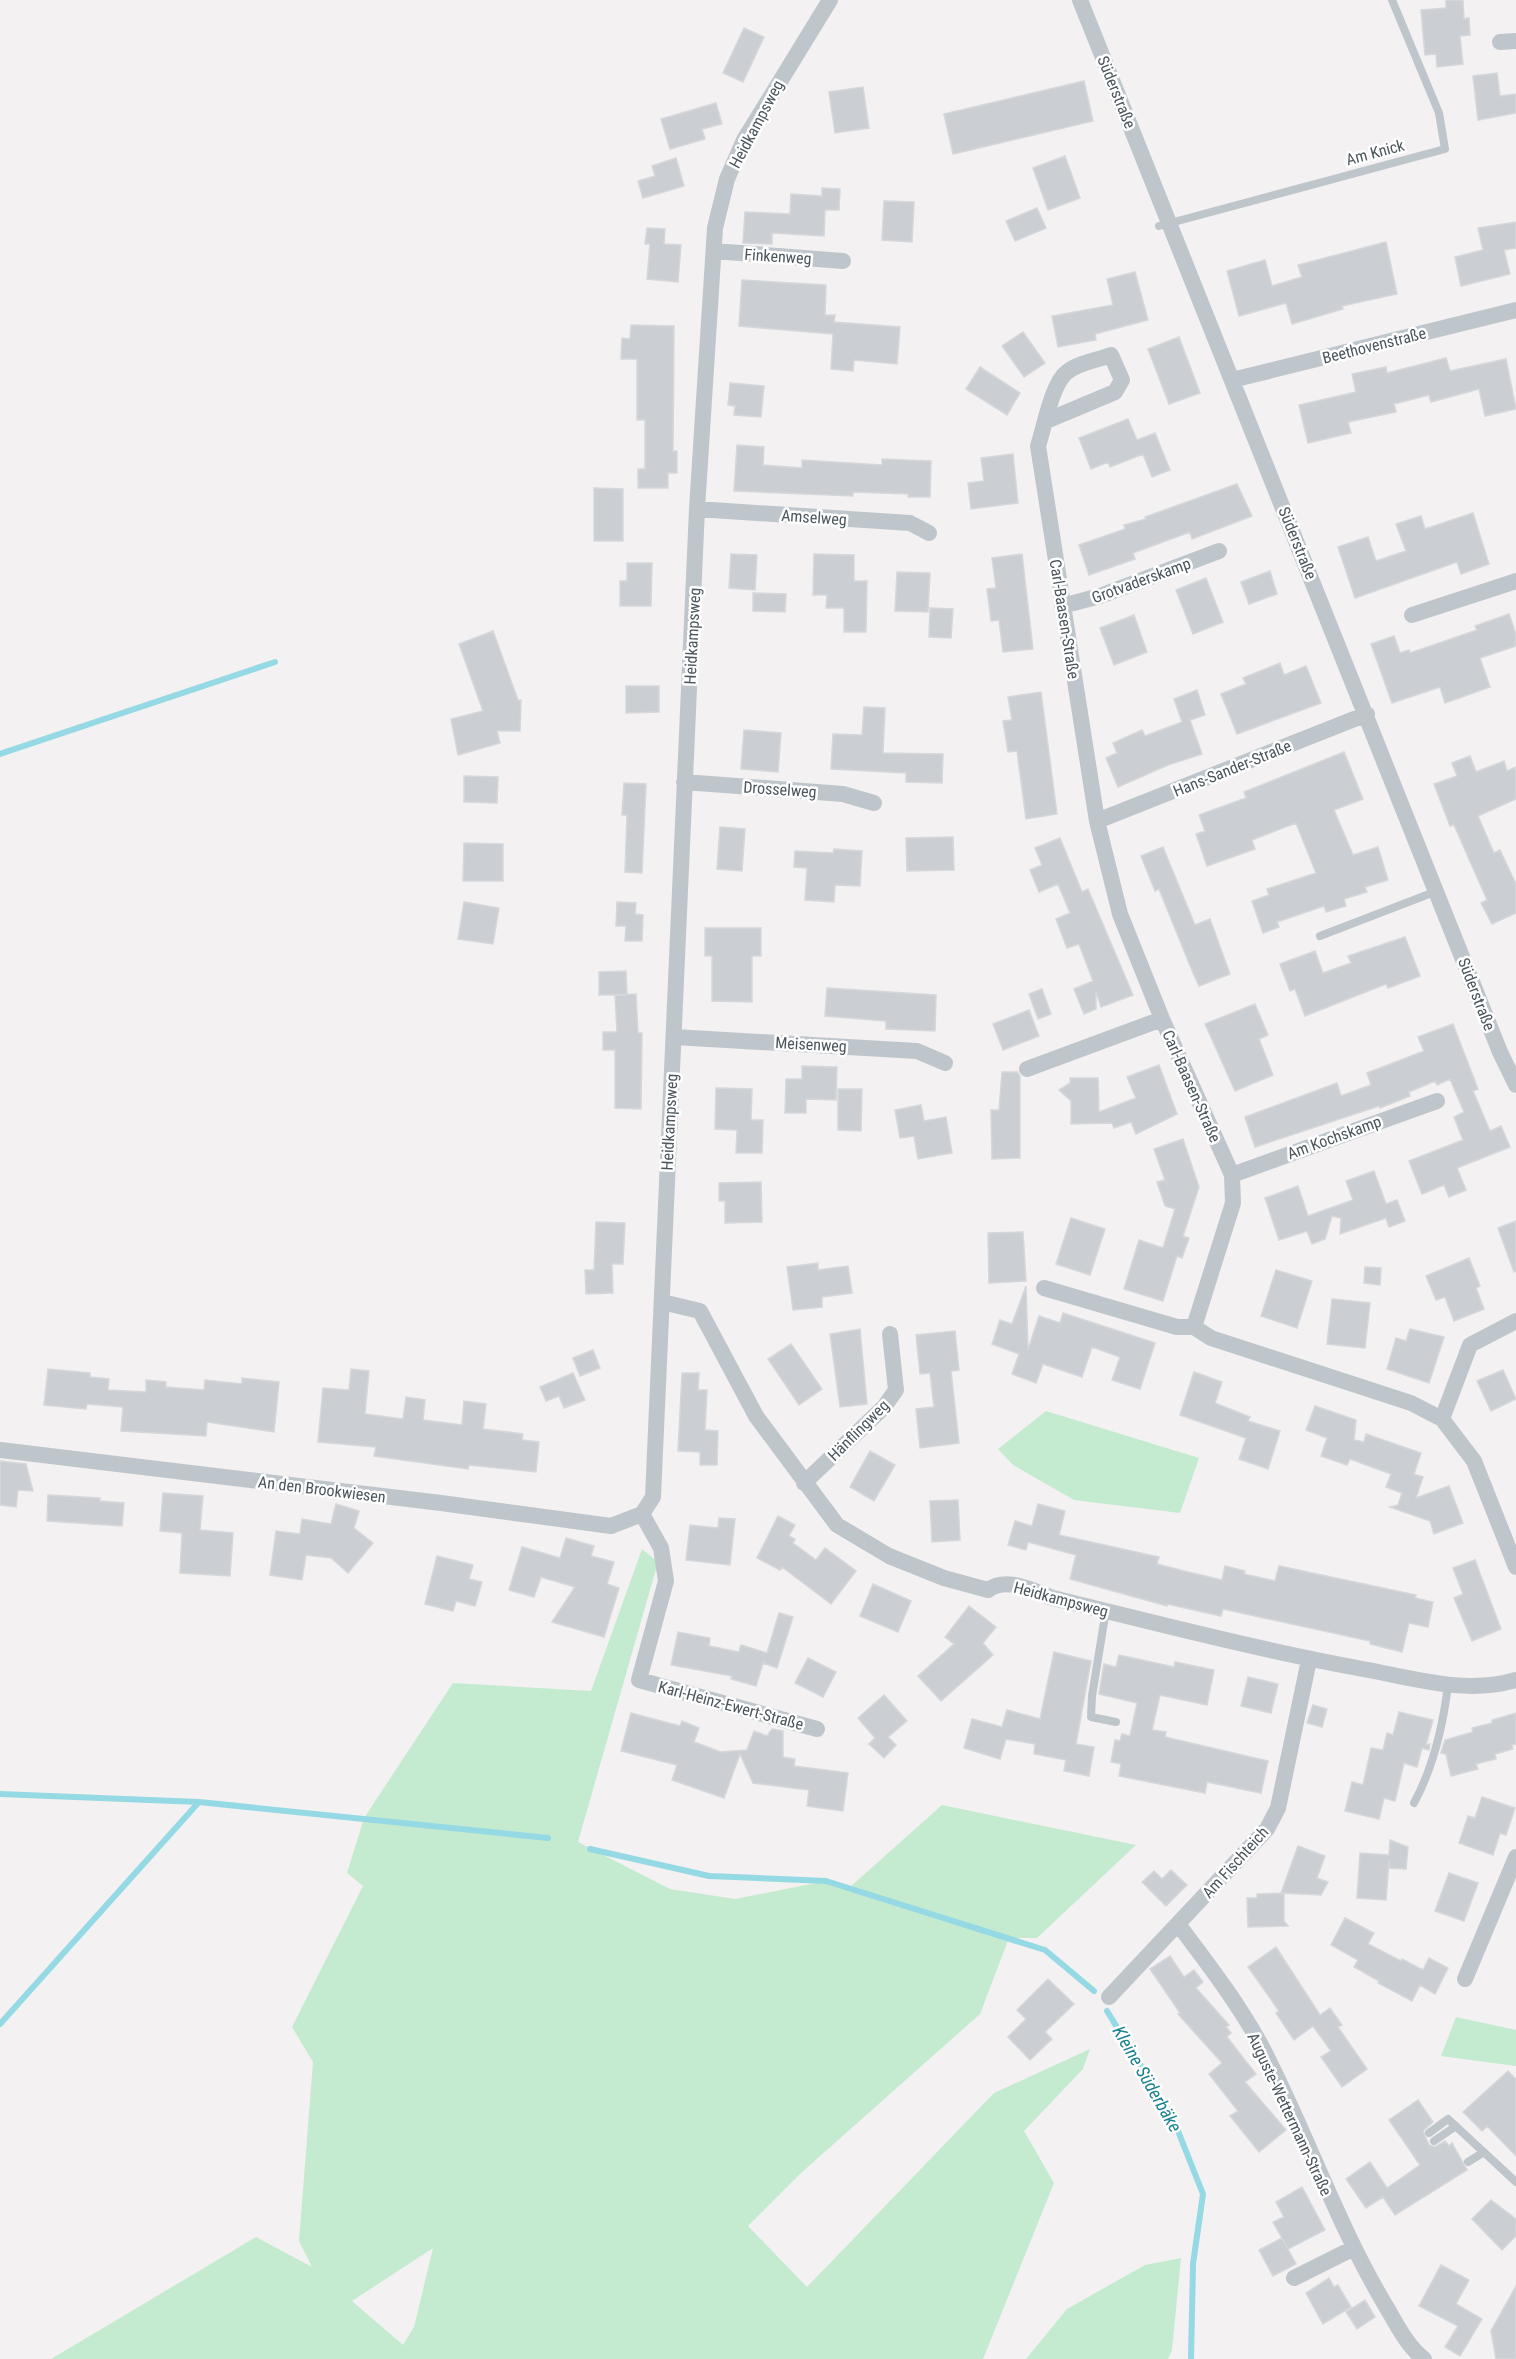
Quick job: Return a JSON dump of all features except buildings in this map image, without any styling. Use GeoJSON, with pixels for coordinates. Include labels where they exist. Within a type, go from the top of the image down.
{"type":"FeatureCollection","features":[{"type":"Feature","properties":{"kind":"street","name":"Heidkampsweg"},"geometry":{"type":"LineString","coordinates":[[642,1514],[653,1497],[697,509],[716,228],[727,179],[744,140],[830,0]]}},
{"type":"Feature","properties":{"kind":"street","name":"Süderstraße"},"geometry":{"type":"LineString","coordinates":[[1080,0],[1164,224],[1232,380],[1500,1052],[1516,1085]]}},
{"type":"Feature","properties":{"kind":"street","name":"Finkenweg"},"geometry":{"type":"LineString","coordinates":[[714,251],[843,261]]}},
{"type":"Feature","properties":{"kind":"street","name":"Beethovenstraße"},"geometry":{"type":"LineString","coordinates":[[1232,380],[1516,310]]}},
{"type":"Feature","properties":{"kind":"street","name":"Carl-Baasen-Straße"},"geometry":{"type":"LineString","coordinates":[[1046,421],[1115,392],[1122,380],[1112,355],[1067,371],[1058,382],[1038,446],[1097,821],[1120,914],[1162,1019],[1232,1175],[1233,1203],[1194,1327]]}},
{"type":"Feature","properties":{"kind":"street","name":"Amselweg"},"geometry":{"type":"LineString","coordinates":[[697,509],[910,523],[929,533]]}},
{"type":"Feature","properties":{"kind":"street","name":"Grotvaderskamp"},"geometry":{"type":"LineString","coordinates":[[1062,606],[1100,596],[1219,551]]}},
{"type":"Feature","properties":{"kind":"street"},"geometry":{"type":"LineString","coordinates":[[1412,615],[1516,581]]}},
{"type":"Feature","properties":{"kind":"street","name":"Hans-Sander-Straße"},"geometry":{"type":"LineString","coordinates":[[1097,821],[1367,714]]}},
{"type":"Feature","properties":{"kind":"street","name":"Drosselweg"},"geometry":{"type":"LineString","coordinates":[[684,782],[843,794],[874,803]]}},
{"type":"Feature","properties":{"kind":"street"},"geometry":{"type":"LineString","coordinates":[[1028,1069],[1162,1019]]}},
{"type":"Feature","properties":{"kind":"street","name":"Meisenweg"},"geometry":{"type":"LineString","coordinates":[[674,1036],[917,1051],[945,1063]]}},
{"type":"Feature","properties":{"kind":"street","name":"Am Kochskamp"},"geometry":{"type":"LineString","coordinates":[[1232,1175],[1437,1101]]}},
{"type":"Feature","properties":{"kind":"street"},"geometry":{"type":"LineString","coordinates":[[1044,1288],[1177,1327],[1194,1327],[1211,1338],[1411,1403],[1442,1419],[1474,1461],[1516,1567]]}},
{"type":"Feature","properties":{"kind":"street","name":"Heidkampsweg"},"geometry":{"type":"LineString","coordinates":[[662,1302],[700,1311],[756,1416],[837,1526],[889,1556],[968,1586],[988,1590],[997,1584],[1016,1585],[1106,1610],[1310,1660],[1448,1685],[1486,1685],[1516,1680]]}},
{"type":"Feature","properties":{"kind":"street"},"geometry":{"type":"LineString","coordinates":[[1442,1419],[1470,1345],[1516,1321]]}},
{"type":"Feature","properties":{"kind":"street","name":"Hänflingweg"},"geometry":{"type":"LineString","coordinates":[[804,1483],[884,1407],[896,1390],[890,1334]]}},
{"type":"Feature","properties":{"kind":"street","name":"An den Brookwiesen"},"geometry":{"type":"LineString","coordinates":[[0,1450],[429,1501],[611,1526],[642,1514]]}},
{"type":"Feature","properties":{"kind":"street","name":"Karl-Heinz-Ewert-Straße"},"geometry":{"type":"LineString","coordinates":[[642,1514],[660,1548],[666,1581],[639,1680],[818,1730]]}},
{"type":"Feature","properties":{"kind":"street","name":"Am Fischteich"},"geometry":{"type":"LineString","coordinates":[[1109,1997],[1267,1829],[1278,1808],[1310,1660]]}},
{"type":"Feature","properties":{"kind":"street"},"geometry":{"type":"LineString","coordinates":[[1465,1979],[1516,1857]]}},
{"type":"Feature","properties":{"kind":"street","name":"Auguste-Wettermann-Straße"},"geometry":{"type":"LineString","coordinates":[[1178,1924],[1222,1983],[1262,2047],[1306,2141],[1352,2249],[1406,2340],[1424,2359]]}},
{"type":"Feature","properties":{"kind":"street"},"geometry":{"type":"LineString","coordinates":[[1294,2278],[1352,2249]]}},
{"type":"Feature","properties":{"kind":"lane","name":"Am Knick"},"geometry":{"type":"LineString","coordinates":[[1164,224],[1445,149],[1438,113],[1392,0]]}},
{"type":"Feature","properties":{"kind":"lane"},"geometry":{"type":"LineString","coordinates":[[1320,936],[1437,891]]}},
{"type":"Feature","properties":{"kind":"lane"},"geometry":{"type":"LineString","coordinates":[[1106,1610],[1092,1696],[1091,1717],[1116,1722]]}},
{"type":"Feature","properties":{"kind":"lane"},"geometry":{"type":"LineString","coordinates":[[1414,1803],[1424,1784],[1437,1744],[1448,1685]]}},
{"type":"Feature","properties":{"kind":"lane"},"geometry":{"type":"LineString","coordinates":[[1429,2133],[1448,2119],[1516,2182]]}},
{"type":"Feature","properties":{"kind":"lane"},"geometry":{"type":"LineString","coordinates":[[1434,2141],[1456,2126]]}},
{"type":"Feature","properties":{"kind":"lane"},"geometry":{"type":"LineString","coordinates":[[1468,2162],[1484,2152]]}},
{"type":"Feature","properties":{"kind":"green space"},"geometry":{"type":"Polygon","coordinates":[[[1046,1411],[1199,1458],[1180,1513],[1074,1500],[1013,1465],[998,1449],[1046,1411]]]}},
{"type":"Feature","properties":{"kind":"green space"},"geometry":{"type":"Polygon","coordinates":[[[642,1549],[658,1562],[578,1842],[670,1889],[735,1899],[826,1881],[849,1888],[942,1805],[1136,1845],[1037,1938],[1009,1938],[980,2014],[801,2173],[748,2226],[807,2287],[994,2093],[1090,2049],[1083,2069],[1024,2131],[1054,2183],[983,2359],[51,2359],[256,2237],[312,2267],[299,2241],[313,2062],[292,2027],[363,1886],[347,1873],[364,1818],[453,1683],[591,1691],[642,1549]],[[433,2248],[352,2301],[403,2345],[414,2327],[433,2248]]]}},
{"type":"Feature","properties":{"kind":"green space"},"geometry":{"type":"Polygon","coordinates":[[[1456,2017],[1516,2030],[1516,2066],[1441,2056],[1456,2017]]]}},
{"type":"Feature","properties":{"kind":"green space"},"geometry":{"type":"Polygon","coordinates":[[[1181,2258],[1172,2350],[1168,2359],[1026,2359],[1067,2309],[1145,2265],[1181,2258]]]}},
{"type":"Feature","properties":{"kind":"waterway"},"geometry":{"type":"LineString","coordinates":[[0,754],[275,662]]}},
{"type":"Feature","properties":{"kind":"waterway"},"geometry":{"type":"LineString","coordinates":[[0,1794],[199,1802],[0,2024]]}},
{"type":"Feature","properties":{"kind":"waterway"},"geometry":{"type":"LineString","coordinates":[[199,1802],[548,1838]]}},
{"type":"Feature","properties":{"kind":"waterway"},"geometry":{"type":"LineString","coordinates":[[590,1849],[709,1876],[826,1881],[1045,1950],[1094,1991]]}},
{"type":"Feature","properties":{"kind":"waterway","name":"Kleine Süderbäke"},"geometry":{"type":"LineString","coordinates":[[1107,2011],[1172,2116],[1203,2194],[1193,2264],[1191,2359]]}}]}
